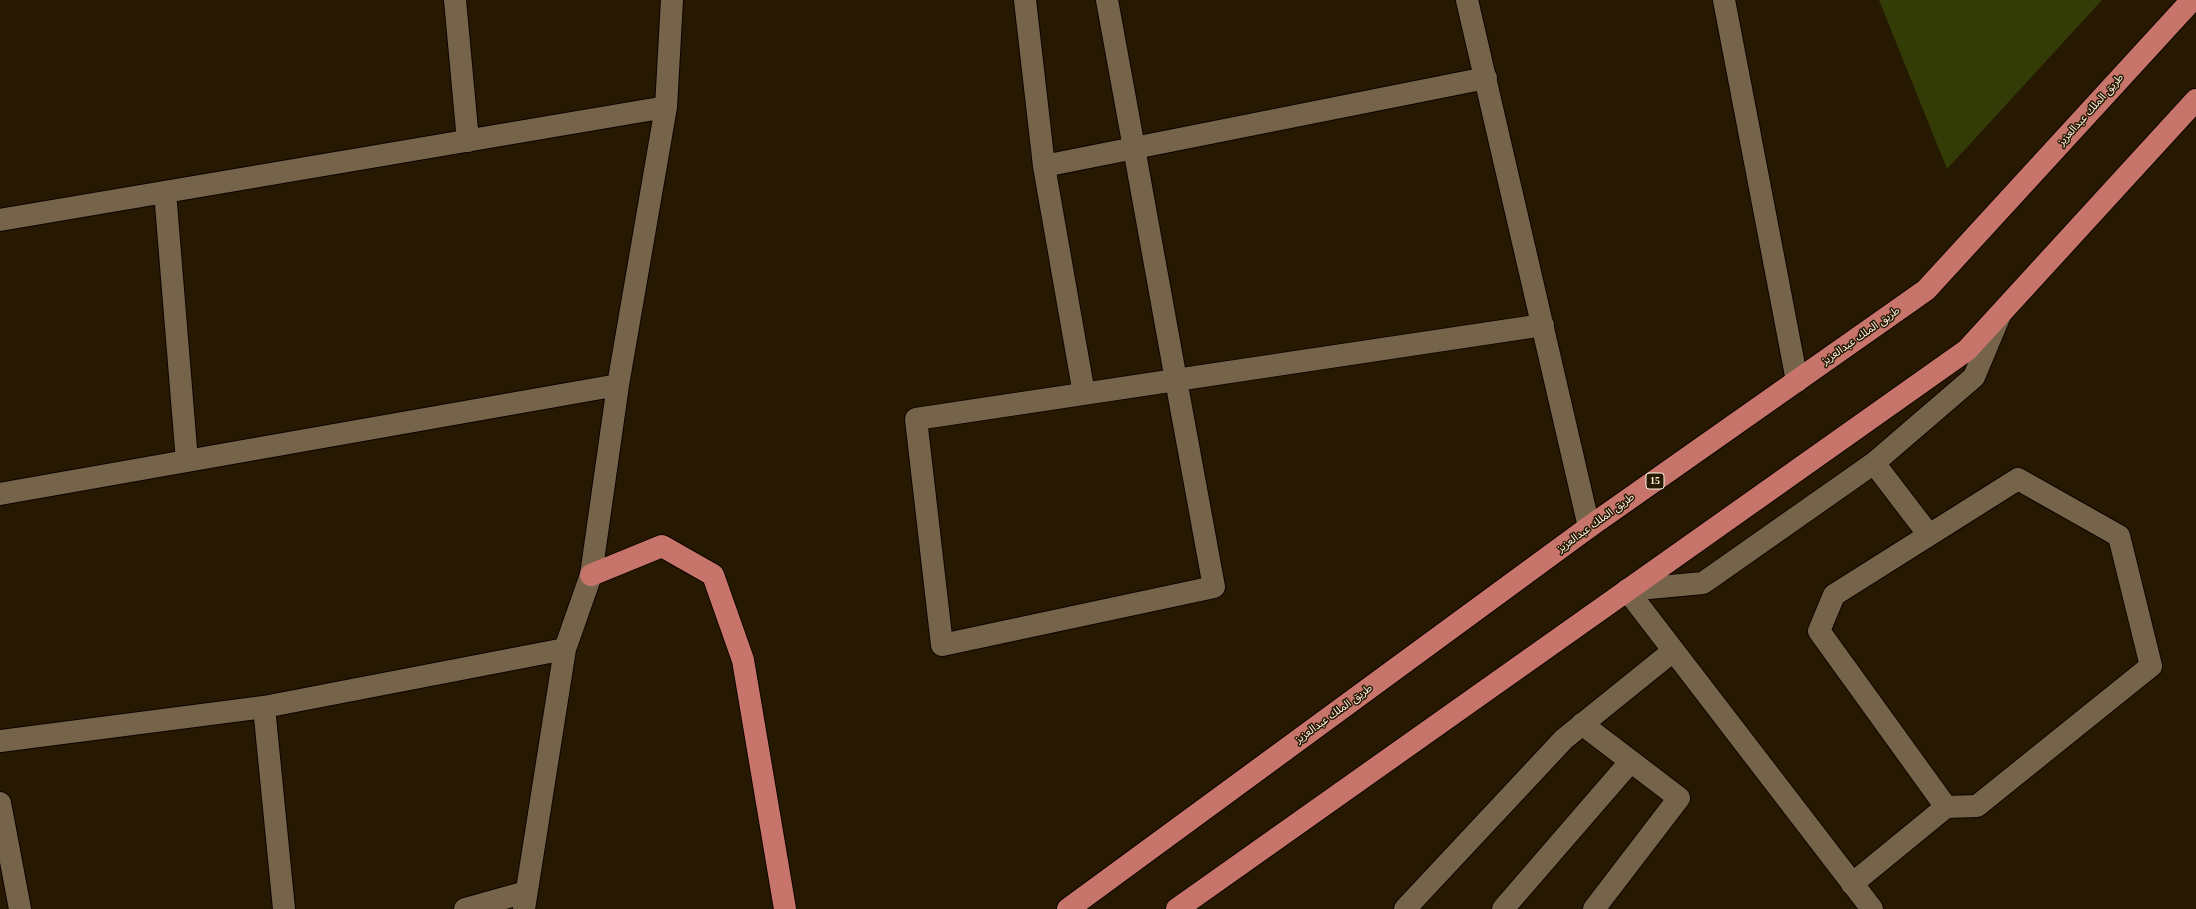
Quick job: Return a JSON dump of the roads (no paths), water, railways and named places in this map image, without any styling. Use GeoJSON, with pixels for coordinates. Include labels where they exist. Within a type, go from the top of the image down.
{"type":"FeatureCollection","features":[{"type":"Feature","properties":{"kind":"highway","name":"طريق الملك عبدالعزيز"},"geometry":{"type":"LineString","coordinates":[[1068,909],[1589,527],[1926,290],[2192,0]]}},
{"type":"Feature","properties":{"kind":"highway"},"geometry":{"type":"LineString","coordinates":[[1176,909],[1967,350],[2196,100]]}},
{"type":"Feature","properties":{"kind":"highway"},"geometry":{"type":"LineString","coordinates":[[591,575],[662,546],[713,576],[743,660],[785,909]]}},
{"type":"Feature","properties":{"kind":"street"},"geometry":{"type":"LineString","coordinates":[[455,0],[468,141]]}},
{"type":"Feature","properties":{"kind":"street"},"geometry":{"type":"LineString","coordinates":[[465,909],[525,901],[565,649],[591,575],[618,385],[666,108],[672,0]]}},
{"type":"Feature","properties":{"kind":"street"},"geometry":{"type":"LineString","coordinates":[[1025,0],[1044,166],[1084,394]]}},
{"type":"Feature","properties":{"kind":"street"},"geometry":{"type":"LineString","coordinates":[[1107,0],[1176,380],[1214,587],[942,645],[916,419],[1084,394],[1176,380],[1543,325]]}},
{"type":"Feature","properties":{"kind":"street"},"geometry":{"type":"LineString","coordinates":[[1467,0],[1589,527]]}},
{"type":"Feature","properties":{"kind":"street"},"geometry":{"type":"LineString","coordinates":[[1724,0],[1797,382]]}},
{"type":"Feature","properties":{"kind":"street"},"geometry":{"type":"LineString","coordinates":[[1044,166],[1486,78]]}},
{"type":"Feature","properties":{"kind":"street"},"geometry":{"type":"LineString","coordinates":[[0,220],[666,108]]}},
{"type":"Feature","properties":{"kind":"street"},"geometry":{"type":"LineString","coordinates":[[165,192],[187,461]]}},
{"type":"Feature","properties":{"kind":"street"},"geometry":{"type":"LineString","coordinates":[[1627,590],[1703,583],[1874,463],[1974,377],[2001,313]]}},
{"type":"Feature","properties":{"kind":"street"},"geometry":{"type":"LineString","coordinates":[[0,494],[618,385]]}},
{"type":"Feature","properties":{"kind":"street"},"geometry":{"type":"LineString","coordinates":[[1874,463],[1929,535]]}},
{"type":"Feature","properties":{"kind":"street"},"geometry":{"type":"LineString","coordinates":[[1852,884],[1946,807],[1977,806],[2151,666],[2119,536],[2018,479],[1834,595],[1819,631],[1946,807]]}},
{"type":"Feature","properties":{"kind":"street"},"geometry":{"type":"LineString","coordinates":[[1627,590],[1872,909]]}},
{"type":"Feature","properties":{"kind":"street"},"geometry":{"type":"LineString","coordinates":[[0,741],[264,707],[565,649]]}},
{"type":"Feature","properties":{"kind":"street"},"geometry":{"type":"LineString","coordinates":[[1405,909],[1564,739],[1673,651]]}},
{"type":"Feature","properties":{"kind":"street"},"geometry":{"type":"LineString","coordinates":[[264,707],[284,909]]}},
{"type":"Feature","properties":{"kind":"street"},"geometry":{"type":"LineString","coordinates":[[1582,724],[1679,798],[1594,909]]}},
{"type":"Feature","properties":{"kind":"street"},"geometry":{"type":"LineString","coordinates":[[1504,909],[1631,761]]}},
{"type":"Feature","properties":{"kind":"street"},"geometry":{"type":"LineString","coordinates":[[0,803],[20,909]]}}]}
